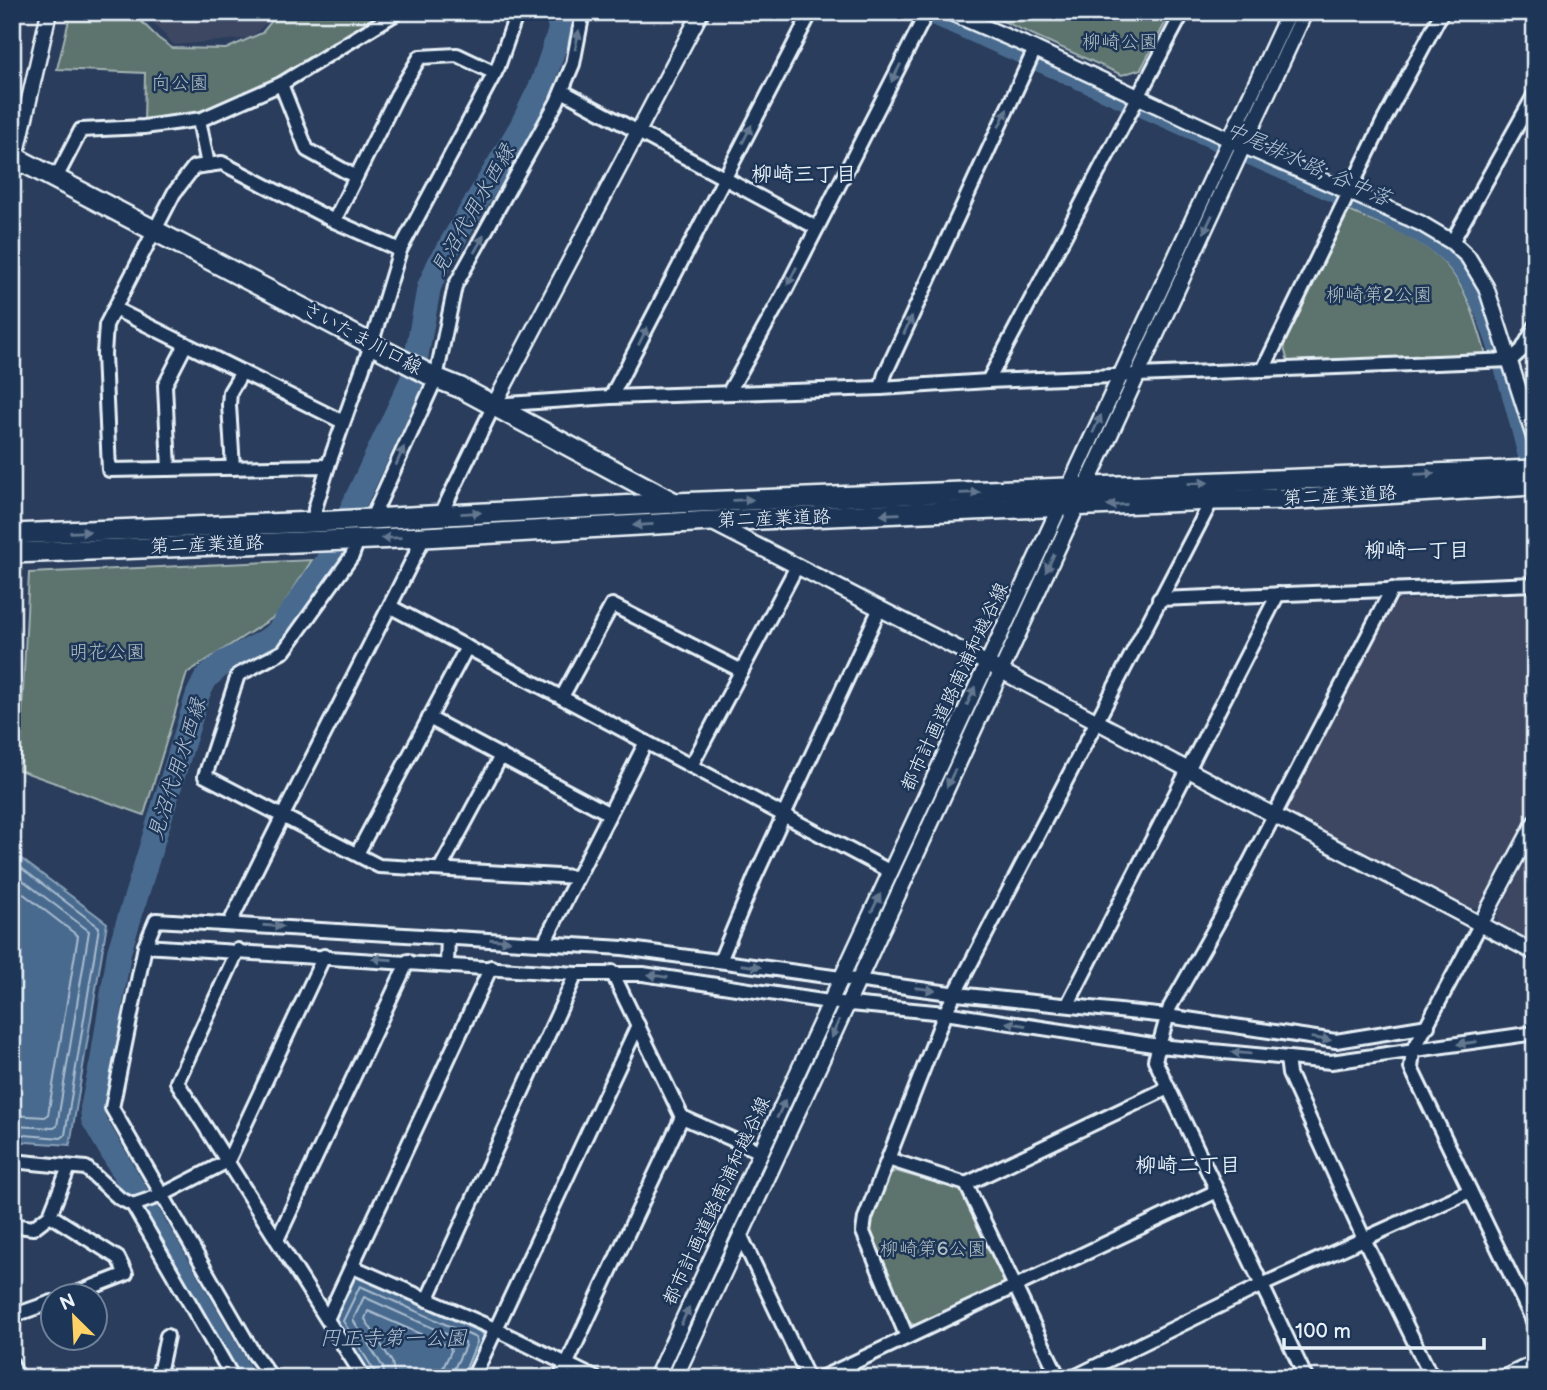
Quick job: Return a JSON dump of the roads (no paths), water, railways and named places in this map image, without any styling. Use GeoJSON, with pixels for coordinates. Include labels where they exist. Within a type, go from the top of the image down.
{"type":"FeatureCollection","features":[{"type":"Feature","properties":{"kind":"main road","name":"さいたま川口線"},"geometry":{"type":"LineString","coordinates":[[13,163],[56,178],[711,521]]}},
{"type":"Feature","properties":{"kind":"main road","name":"第二産業道路"},"geometry":{"type":"LineString","coordinates":[[12,534],[675,503],[1530,476]]}},
{"type":"Feature","properties":{"kind":"main road","name":"第二産業道路"},"geometry":{"type":"LineString","coordinates":[[12,553],[424,537],[711,521],[1212,500],[1300,499],[1530,476]]}},
{"type":"Feature","properties":{"kind":"street"},"geometry":{"type":"LineString","coordinates":[[13,163],[49,12]]}},
{"type":"Feature","properties":{"kind":"street"},"geometry":{"type":"LineString","coordinates":[[56,178],[81,130],[144,127],[199,120],[281,84],[398,12]]}},
{"type":"Feature","properties":{"kind":"street"},"geometry":{"type":"LineString","coordinates":[[513,12],[514,20],[495,73],[400,250],[372,342],[328,466],[315,509],[344,520],[433,376],[455,286],[562,92],[573,64],[583,12]]}},
{"type":"Feature","properties":{"kind":"street"},"geometry":{"type":"LineString","coordinates":[[441,514],[494,405],[701,12]]}},
{"type":"Feature","properties":{"kind":"street"},"geometry":{"type":"LineString","coordinates":[[611,397],[811,12]]}},
{"type":"Feature","properties":{"kind":"street"},"geometry":{"type":"LineString","coordinates":[[729,392],[817,228],[927,12]]}},
{"type":"Feature","properties":{"kind":"street"},"geometry":{"type":"LineString","coordinates":[[949,12],[1035,49],[1135,104],[1241,153],[1345,200],[1420,223],[1452,242],[1468,257],[1486,287],[1535,440]]}},
{"type":"Feature","properties":{"kind":"street"},"geometry":{"type":"LineString","coordinates":[[988,381],[1183,12]]}},
{"type":"Feature","properties":{"kind":"street","name":"都市計画道路南浦和越谷線"},"geometry":{"type":"LineString","coordinates":[[656,1378],[986,663],[1139,374],[1305,12]]}},
{"type":"Feature","properties":{"kind":"street"},"geometry":{"type":"LineString","coordinates":[[1264,370],[1345,200],[1442,12]]}},
{"type":"Feature","properties":{"kind":"street","name":"都市計画道路南浦和越谷線"},"geometry":{"type":"LineString","coordinates":[[1076,489],[1120,375],[1227,146],[1283,14]]}},
{"type":"Feature","properties":{"kind":"street"},"geometry":{"type":"LineString","coordinates":[[881,388],[885,374],[1035,49]]}},
{"type":"Feature","properties":{"kind":"street"},"geometry":{"type":"LineString","coordinates":[[334,221],[419,57],[457,55],[495,73]]}},
{"type":"Feature","properties":{"kind":"street"},"geometry":{"type":"LineString","coordinates":[[281,84],[307,150],[356,177]]}},
{"type":"Feature","properties":{"kind":"street"},"geometry":{"type":"LineString","coordinates":[[562,92],[817,228]]}},
{"type":"Feature","properties":{"kind":"street"},"geometry":{"type":"LineString","coordinates":[[1452,242],[1535,93]]}},
{"type":"Feature","properties":{"kind":"street"},"geometry":{"type":"LineString","coordinates":[[199,120],[208,165]]}},
{"type":"Feature","properties":{"kind":"street"},"geometry":{"type":"LineString","coordinates":[[328,466],[108,470],[104,354],[106,325],[174,193],[194,167],[222,163],[334,221],[400,250]]}},
{"type":"Feature","properties":{"kind":"street"},"geometry":{"type":"LineString","coordinates":[[115,309],[343,422]]}},
{"type":"Feature","properties":{"kind":"street"},"geometry":{"type":"LineString","coordinates":[[494,405],[611,397],[1511,360],[1522,350],[1535,327]]}},
{"type":"Feature","properties":{"kind":"street"},"geometry":{"type":"LineString","coordinates":[[169,469],[165,385],[186,344]]}},
{"type":"Feature","properties":{"kind":"street"},"geometry":{"type":"LineString","coordinates":[[233,468],[230,392],[242,372]]}},
{"type":"Feature","properties":{"kind":"street"},"geometry":{"type":"LineString","coordinates":[[907,1337],[863,1232],[865,1218],[945,1013],[1212,500]]}},
{"type":"Feature","properties":{"kind":"street","name":"都市計画道路南浦和越谷線"},"geometry":{"type":"LineString","coordinates":[[675,1378],[1000,671],[1067,507]]}},
{"type":"Feature","properties":{"kind":"street"},"geometry":{"type":"LineString","coordinates":[[711,521],[1535,953]]}},
{"type":"Feature","properties":{"kind":"street"},"geometry":{"type":"LineString","coordinates":[[230,923],[282,814],[391,607],[424,537]]}},
{"type":"Feature","properties":{"kind":"street"},"geometry":{"type":"LineString","coordinates":[[344,540],[352,556],[284,651],[238,675],[205,776],[379,866],[577,877]]}},
{"type":"Feature","properties":{"kind":"street"},"geometry":{"type":"LineString","coordinates":[[691,766],[797,566]]}},
{"type":"Feature","properties":{"kind":"street"},"geometry":{"type":"LineString","coordinates":[[1159,599],[1535,584]]}},
{"type":"Feature","properties":{"kind":"street"},"geometry":{"type":"LineString","coordinates":[[1306,1378],[1155,1060],[1170,1007],[1220,919],[1392,590]]}},
{"type":"Feature","properties":{"kind":"street"},"geometry":{"type":"LineString","coordinates":[[1068,1004],[1278,594]]}},
{"type":"Feature","properties":{"kind":"street"},"geometry":{"type":"LineString","coordinates":[[562,697],[612,605],[741,671]]}},
{"type":"Feature","properties":{"kind":"street"},"geometry":{"type":"LineString","coordinates":[[391,607],[891,872]]}},
{"type":"Feature","properties":{"kind":"street"},"geometry":{"type":"LineString","coordinates":[[720,961],[880,608]]}},
{"type":"Feature","properties":{"kind":"street"},"geometry":{"type":"LineString","coordinates":[[357,854],[467,647]]}},
{"type":"Feature","properties":{"kind":"street"},"geometry":{"type":"LineString","coordinates":[[429,719],[608,813]]}},
{"type":"Feature","properties":{"kind":"street"},"geometry":{"type":"LineString","coordinates":[[544,943],[646,742]]}},
{"type":"Feature","properties":{"kind":"street"},"geometry":{"type":"LineString","coordinates":[[440,869],[501,756]]}},
{"type":"Feature","properties":{"kind":"street"},"geometry":{"type":"LineString","coordinates":[[1535,822],[1413,1051],[1411,1068],[1535,1325]]}},
{"type":"Feature","properties":{"kind":"street"},"geometry":{"type":"LineString","coordinates":[[272,1378],[254,1354],[112,1108],[145,946],[156,920],[623,948],[840,979],[1167,1016],[1336,1041],[1428,1026]]}},
{"type":"Feature","properties":{"kind":"street"},"geometry":{"type":"LineString","coordinates":[[447,964],[448,937]]}},
{"type":"Feature","properties":{"kind":"street"},"geometry":{"type":"LineString","coordinates":[[145,946],[576,974],[643,974],[829,1002],[945,1013],[1159,1045],[1331,1062],[1535,1033]]}},
{"type":"Feature","properties":{"kind":"street"},"geometry":{"type":"LineString","coordinates":[[238,950],[177,1082],[328,1317],[364,1378]]}},
{"type":"Feature","properties":{"kind":"street"},"geometry":{"type":"LineString","coordinates":[[12,1161],[86,1168],[119,1198],[138,1204],[163,1195],[228,1161],[324,956]]}},
{"type":"Feature","properties":{"kind":"street"},"geometry":{"type":"LineString","coordinates":[[277,1240],[408,961]]}},
{"type":"Feature","properties":{"kind":"street"},"geometry":{"type":"LineString","coordinates":[[328,1317],[491,967]]}},
{"type":"Feature","properties":{"kind":"street"},"geometry":{"type":"LineString","coordinates":[[612,972],[682,1117],[761,1152]]}},
{"type":"Feature","properties":{"kind":"street"},"geometry":{"type":"LineString","coordinates":[[427,1300],[576,974]]}},
{"type":"Feature","properties":{"kind":"street"},"geometry":{"type":"LineString","coordinates":[[474,1378],[638,1025]]}},
{"type":"Feature","properties":{"kind":"street"},"geometry":{"type":"LineString","coordinates":[[1287,1058],[1289,1074],[1364,1239],[1432,1378]]}},
{"type":"Feature","properties":{"kind":"street"},"geometry":{"type":"LineString","coordinates":[[888,1159],[966,1184],[1168,1088]]}},
{"type":"Feature","properties":{"kind":"street"},"geometry":{"type":"LineString","coordinates":[[560,1378],[682,1117]]}},
{"type":"Feature","properties":{"kind":"street"},"geometry":{"type":"LineString","coordinates":[[12,1225],[33,1228],[50,1215],[69,1167]]}},
{"type":"Feature","properties":{"kind":"street"},"geometry":{"type":"LineString","coordinates":[[966,1184],[1059,1378]]}},
{"type":"Feature","properties":{"kind":"street"},"geometry":{"type":"LineString","coordinates":[[821,1378],[1217,1191]]}},
{"type":"Feature","properties":{"kind":"street"},"geometry":{"type":"LineString","coordinates":[[1072,1378],[1262,1285],[1470,1191]]}},
{"type":"Feature","properties":{"kind":"street"},"geometry":{"type":"LineString","coordinates":[[138,1204],[233,1378]]}},
{"type":"Feature","properties":{"kind":"street"},"geometry":{"type":"LineString","coordinates":[[50,1215],[118,1258],[127,1274],[106,1282]]}},
{"type":"Feature","properties":{"kind":"street"},"geometry":{"type":"LineString","coordinates":[[740,1234],[808,1378]]}},
{"type":"Feature","properties":{"kind":"street"},"geometry":{"type":"LineString","coordinates":[[353,1267],[595,1378]]}},
{"type":"Feature","properties":{"kind":"street"},"geometry":{"type":"LineString","coordinates":[[12,1316],[38,1306]]}},
{"type":"Feature","properties":{"kind":"street"},"geometry":{"type":"LineString","coordinates":[[158,1378],[167,1336]]}},
{"type":"Feature","properties":{"kind":"street"},"geometry":{"type":"LineString","coordinates":[[1502,1378],[1535,1363]]}},
{"type":"Feature","properties":{"kind":"street"},"geometry":{"type":"LineString","coordinates":[[12,1364],[17,1378]]}},
{"type":"Feature","properties":{"kind":"water"},"geometry":{"type":"Polygon","coordinates":[[[12,852],[107,923],[70,1145],[12,1141],[12,852]]]}},
{"type":"Feature","properties":{"kind":"water","name":"円正寺第一公園"},"geometry":{"type":"Polygon","coordinates":[[[357,1276],[482,1333],[485,1340],[468,1378],[370,1378],[337,1324],[336,1317],[353,1279],[357,1276]]]}},
{"type":"Feature","properties":{"kind":"waterway","name":"見沼代用水西縁"},"geometry":{"type":"LineString","coordinates":[[243,1378],[93,1119],[92,1108],[119,952],[198,694],[206,678],[223,663],[277,633],[328,560],[412,380],[429,287],[439,264],[521,127],[542,84],[560,30],[557,12]]}},
{"type":"Feature","properties":{"kind":"waterway","name":"中尾排水路; 谷中落"},"geometry":{"type":"LineString","coordinates":[[920,12],[1378,215],[1434,245],[1465,278],[1478,303],[1500,362],[1531,478]]}},
{"type":"Feature","properties":{"kind":"district","name":"柳崎三丁目"},"geometry":{"type":"Point","coordinates":[804,174]}},
{"type":"Feature","properties":{"kind":"district","name":"柳崎一丁目"},"geometry":{"type":"Point","coordinates":[1417,550]}},
{"type":"Feature","properties":{"kind":"district","name":"柳崎二丁目"},"geometry":{"type":"Point","coordinates":[1188,1165]}},
{"type":"Feature","properties":{"kind":"park label","name":"柳崎公園"},"geometry":{"type":"Point","coordinates":[1120,42]}},
{"type":"Feature","properties":{"kind":"park label","name":"向公園"},"geometry":{"type":"Point","coordinates":[180,83]}},
{"type":"Feature","properties":{"kind":"park label","name":"柳崎第2公園"},"geometry":{"type":"Point","coordinates":[1379,295]}},
{"type":"Feature","properties":{"kind":"park label","name":"明花公園"},"geometry":{"type":"Point","coordinates":[107,652]}},
{"type":"Feature","properties":{"kind":"park label","name":"柳崎第6公園"},"geometry":{"type":"Point","coordinates":[933,1249]}}]}
